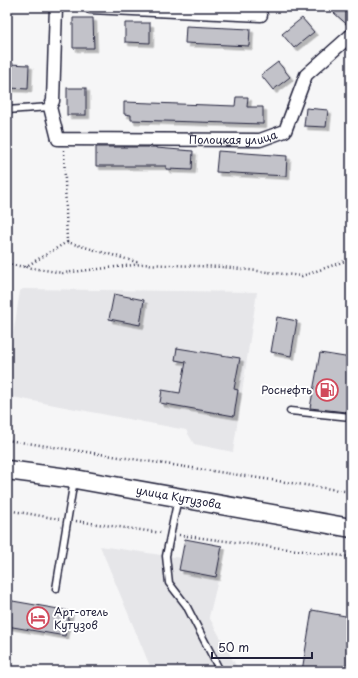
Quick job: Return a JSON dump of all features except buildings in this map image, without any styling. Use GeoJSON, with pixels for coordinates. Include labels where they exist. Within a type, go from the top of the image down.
{"type":"FeatureCollection","features":[{"type":"Feature","properties":{"kind":"main road","name":"улица Кутузова"},"geometry":{"type":"LineString","coordinates":[[7,470],[74,479],[351,528]]}},
{"type":"Feature","properties":{"kind":"street"},"geometry":{"type":"LineString","coordinates":[[56,7],[52,101],[50,107],[61,143]]}},
{"type":"Feature","properties":{"kind":"street"},"geometry":{"type":"LineString","coordinates":[[90,7],[261,15]]}},
{"type":"Feature","properties":{"kind":"street","name":"Полоцкая улица"},"geometry":{"type":"LineString","coordinates":[[61,143],[260,140],[285,131],[306,76],[351,34]]}},
{"type":"Feature","properties":{"kind":"lane"},"geometry":{"type":"LineString","coordinates":[[7,110],[50,107]]}},
{"type":"Feature","properties":{"kind":"lane"},"geometry":{"type":"LineString","coordinates":[[290,411],[351,417]]}},
{"type":"Feature","properties":{"kind":"lane"},"geometry":{"type":"LineString","coordinates":[[56,589],[74,479]]}},
{"type":"Feature","properties":{"kind":"lane"},"geometry":{"type":"LineString","coordinates":[[178,497],[166,556],[169,583],[186,605],[220,671]]}},
{"type":"Feature","properties":{"kind":"path"},"geometry":{"type":"LineString","coordinates":[[61,143],[67,242]]}},
{"type":"Feature","properties":{"kind":"path"},"geometry":{"type":"LineString","coordinates":[[25,267],[67,242],[142,264]]}},
{"type":"Feature","properties":{"kind":"path"},"geometry":{"type":"LineString","coordinates":[[7,264],[63,273],[142,264],[223,267],[302,276],[351,259]]}},
{"type":"Feature","properties":{"kind":"path"},"geometry":{"type":"LineString","coordinates":[[7,440],[351,492]]}},
{"type":"Feature","properties":{"kind":"shaded area"},"geometry":{"type":"Polygon","coordinates":[[[23,289],[257,292],[233,452],[194,444],[186,430],[7,396],[7,373],[20,291],[23,289]]]}},
{"type":"Feature","properties":{"kind":"shaded area"},"geometry":{"type":"Polygon","coordinates":[[[100,546],[222,564],[209,617],[239,671],[152,671],[100,546]]]}},
{"type":"Feature","properties":{"kind":"place","name":"Роснефть"},"geometry":{"type":"Point","coordinates":[327,390]}},
{"type":"Feature","properties":{"kind":"place","name":"Арт-отель Кутузов"},"geometry":{"type":"Point","coordinates":[38,618]}}]}
